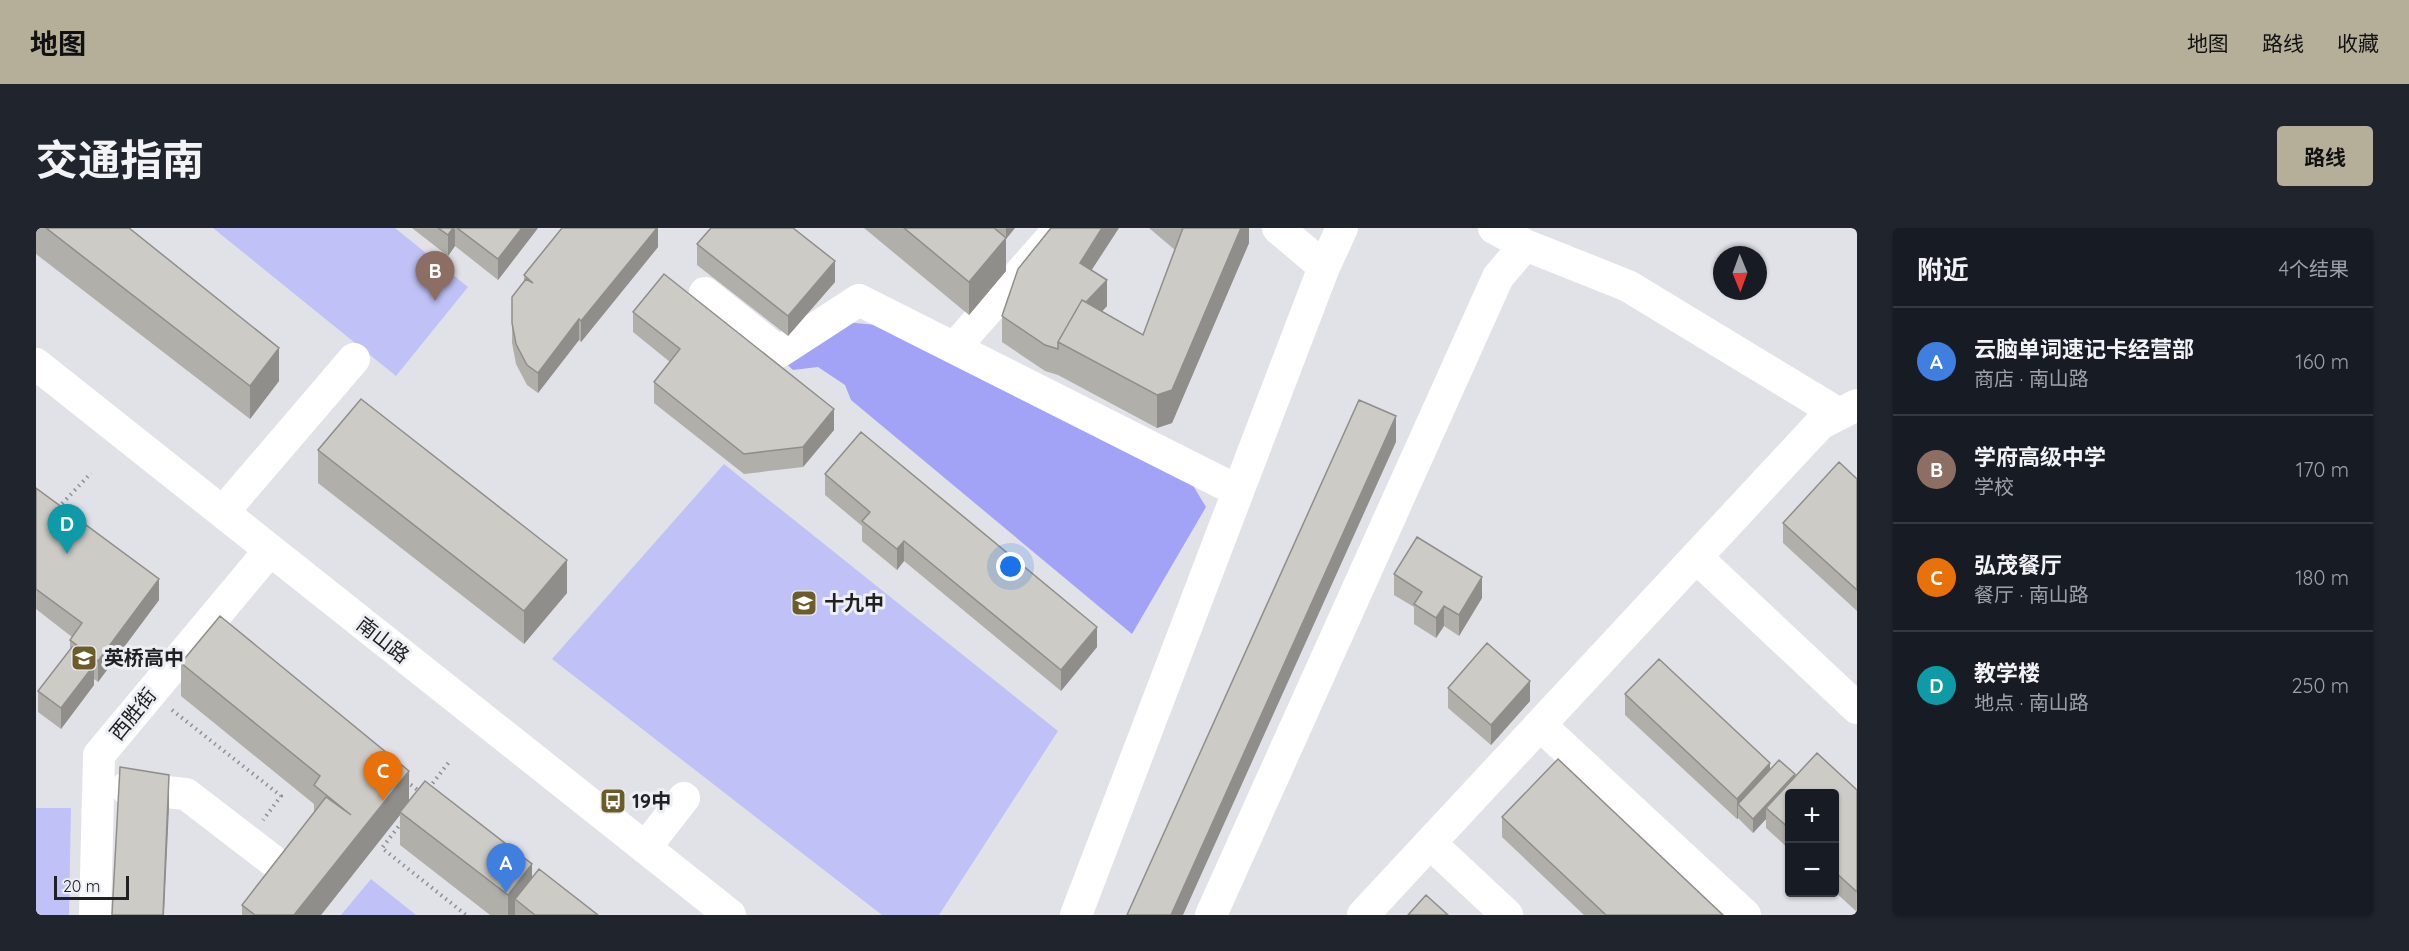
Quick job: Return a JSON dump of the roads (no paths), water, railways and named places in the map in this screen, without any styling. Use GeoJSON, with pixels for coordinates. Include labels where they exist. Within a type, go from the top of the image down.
{"type":"FeatureCollection","features":[{"type":"Feature","properties":{"kind":"street"},"geometry":{"type":"LineString","coordinates":[[955,347],[1060,228]]}},
{"type":"Feature","properties":{"kind":"street"},"geometry":{"type":"LineString","coordinates":[[1278,228],[1324,267]]}},
{"type":"Feature","properties":{"kind":"street"},"geometry":{"type":"LineString","coordinates":[[1076,915],[1324,267],[1342,228]]}},
{"type":"Feature","properties":{"kind":"street"},"geometry":{"type":"LineString","coordinates":[[1494,228],[1526,245],[1628,286],[1848,409]]}},
{"type":"Feature","properties":{"kind":"street"},"geometry":{"type":"LineString","coordinates":[[1210,915],[1498,278],[1526,245]]}},
{"type":"Feature","properties":{"kind":"street"},"geometry":{"type":"LineString","coordinates":[[705,293],[779,352],[859,300],[1238,491]]}},
{"type":"Feature","properties":{"kind":"street"},"geometry":{"type":"LineString","coordinates":[[223,512],[354,359]]}},
{"type":"Feature","properties":{"kind":"street","name":"南山路"},"geometry":{"type":"LineString","coordinates":[[36,364],[730,915]]}},
{"type":"Feature","properties":{"kind":"street"},"geometry":{"type":"LineString","coordinates":[[1364,915],[1820,424],[1848,409]]}},
{"type":"Feature","properties":{"kind":"street","name":"西胜街"},"geometry":{"type":"LineString","coordinates":[[95,915],[99,755],[270,550]]}},
{"type":"Feature","properties":{"kind":"street"},"geometry":{"type":"LineString","coordinates":[[1696,557],[1857,708]]}},
{"type":"Feature","properties":{"kind":"street"},"geometry":{"type":"LineString","coordinates":[[1540,725],[1745,915]]}},
{"type":"Feature","properties":{"kind":"street"},"geometry":{"type":"LineString","coordinates":[[99,785],[186,794],[272,860]]}},
{"type":"Feature","properties":{"kind":"street"},"geometry":{"type":"LineString","coordinates":[[645,848],[684,798]]}},
{"type":"Feature","properties":{"kind":"street"},"geometry":{"type":"LineString","coordinates":[[1430,843],[1507,915]]}},
{"type":"Feature","properties":{"kind":"place","name":"学府高级中学"},"geometry":{"type":"Point","coordinates":[435,301]}},
{"type":"Feature","properties":{"kind":"place","name":"教学楼"},"geometry":{"type":"Point","coordinates":[67,554]}},
{"type":"Feature","properties":{"kind":"place","name":"十九中"},"geometry":{"type":"Point","coordinates":[804,603]}},
{"type":"Feature","properties":{"kind":"place","name":"英桥高中"},"geometry":{"type":"Point","coordinates":[84,658]}},
{"type":"Feature","properties":{"kind":"place","name":"弘茂餐厅"},"geometry":{"type":"Point","coordinates":[383,801]}},
{"type":"Feature","properties":{"kind":"place","name":"19中"},"geometry":{"type":"Point","coordinates":[613,801]}},
{"type":"Feature","properties":{"kind":"place","name":"云脑单词速记卡经营部"},"geometry":{"type":"Point","coordinates":[506,893]}}]}
